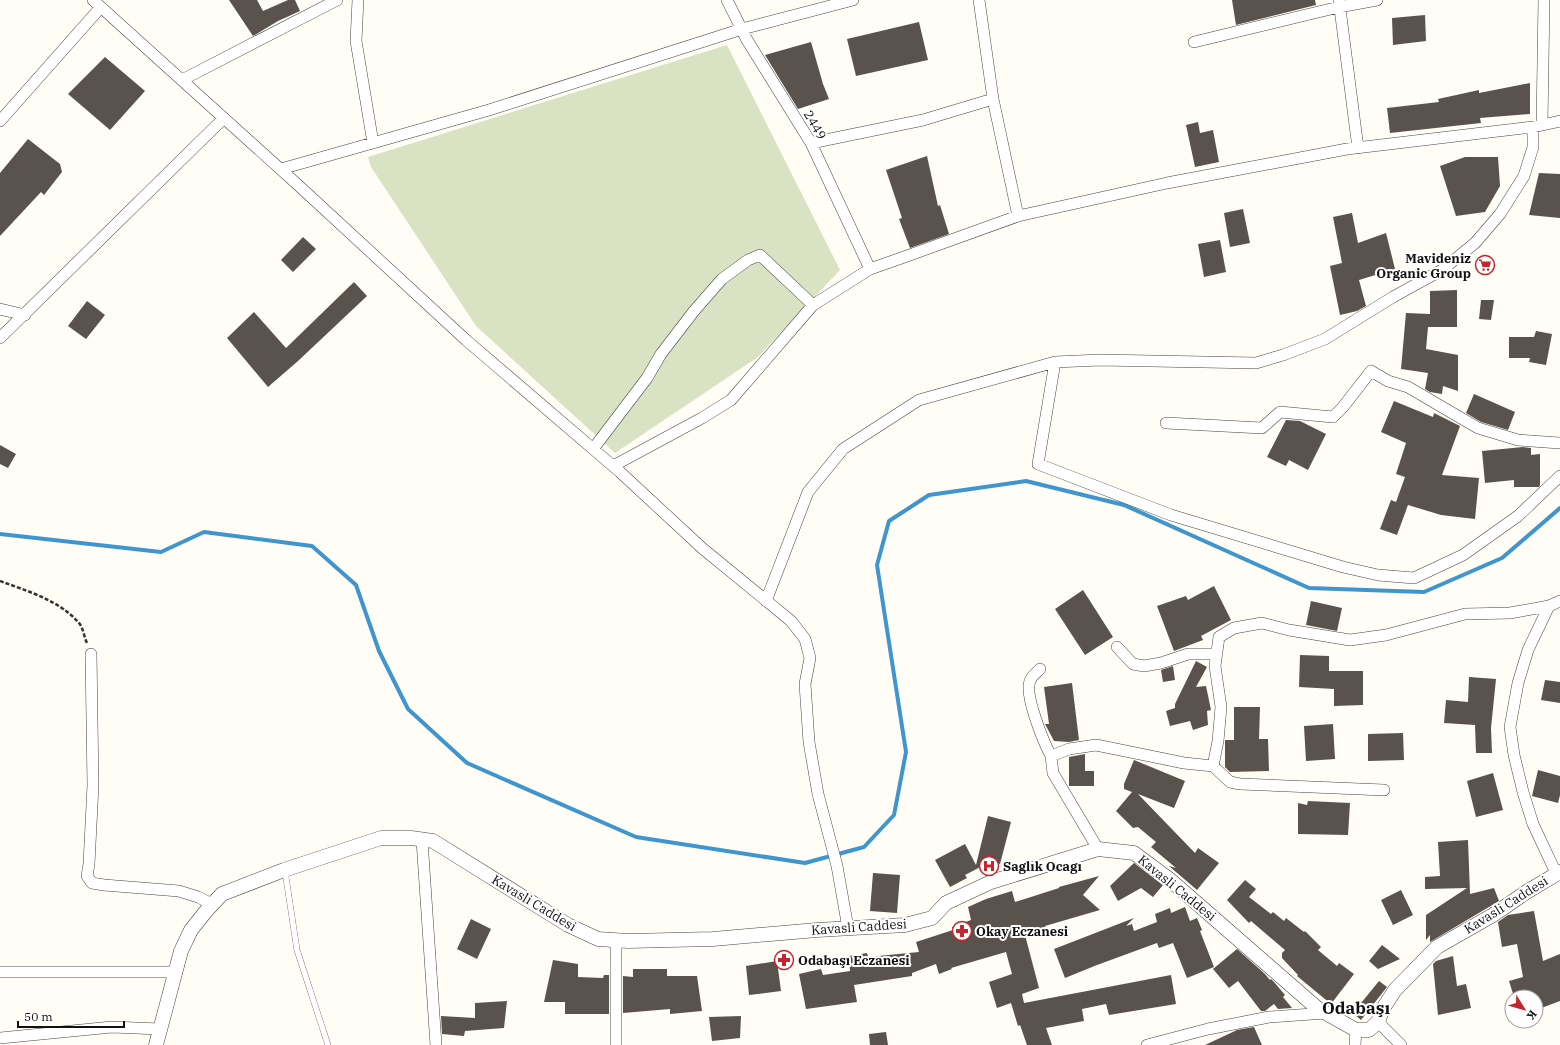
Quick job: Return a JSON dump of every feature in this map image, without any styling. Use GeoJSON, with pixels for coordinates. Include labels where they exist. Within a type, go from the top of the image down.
{"type":"FeatureCollection","features":[{"type":"Feature","properties":{"kind":"street"},"geometry":{"type":"LineString","coordinates":[[182,80],[338,0]]}},
{"type":"Feature","properties":{"kind":"street"},"geometry":{"type":"LineString","coordinates":[[358,0],[356,41],[373,143]]}},
{"type":"Feature","properties":{"kind":"street","name":"2449"},"geometry":{"type":"LineString","coordinates":[[728,0],[742,29],[811,143],[870,270]]}},
{"type":"Feature","properties":{"kind":"street"},"geometry":{"type":"LineString","coordinates":[[281,169],[489,110],[742,29],[853,0]]}},
{"type":"Feature","properties":{"kind":"street"},"geometry":{"type":"LineString","coordinates":[[979,0],[993,99],[1018,216]]}},
{"type":"Feature","properties":{"kind":"street"},"geometry":{"type":"LineString","coordinates":[[1194,42],[1339,3],[1377,0]]}},
{"type":"Feature","properties":{"kind":"street"},"geometry":{"type":"LineString","coordinates":[[766,601],[808,492],[843,449],[919,400],[1055,362],[1100,360],[1256,363],[1283,355],[1325,339],[1393,297],[1442,270],[1475,244],[1500,214],[1524,176],[1538,125],[1544,0]]}},
{"type":"Feature","properties":{"kind":"street"},"geometry":{"type":"LineString","coordinates":[[1339,3],[1358,148]]}},
{"type":"Feature","properties":{"kind":"street"},"geometry":{"type":"LineString","coordinates":[[0,121],[97,4],[281,169],[466,340],[613,466],[702,548],[790,621],[805,639],[810,658],[805,684],[809,742],[818,794],[837,866],[848,928]]}},
{"type":"Feature","properties":{"kind":"street"},"geometry":{"type":"LineString","coordinates":[[811,143],[923,120],[993,99]]}},
{"type":"Feature","properties":{"kind":"street"},"geometry":{"type":"LineString","coordinates":[[0,338],[224,118]]}},
{"type":"Feature","properties":{"kind":"street"},"geometry":{"type":"LineString","coordinates":[[613,466],[702,418],[731,400],[813,305],[870,270],[1018,216],[1167,183],[1358,148],[1560,121]]}},
{"type":"Feature","properties":{"kind":"street"},"geometry":{"type":"LineString","coordinates":[[593,449],[647,378],[660,354],[694,311],[722,279],[748,260],[760,255],[813,305]]}},
{"type":"Feature","properties":{"kind":"street"},"geometry":{"type":"LineString","coordinates":[[0,309],[25,315]]}},
{"type":"Feature","properties":{"kind":"street"},"geometry":{"type":"LineString","coordinates":[[1055,362],[1038,464],[1171,515],[1350,569],[1378,575],[1414,578],[1463,555],[1518,516],[1560,476]]}},
{"type":"Feature","properties":{"kind":"street"},"geometry":{"type":"LineString","coordinates":[[1166,423],[1262,428],[1280,412],[1333,417],[1343,407],[1371,371],[1388,381],[1408,387],[1478,428],[1518,440],[1560,443]]}},
{"type":"Feature","properties":{"kind":"street"},"geometry":{"type":"LineString","coordinates":[[1214,766],[1221,707],[1215,666],[1216,654],[1219,637],[1234,628],[1262,623],[1289,630],[1350,640],[1386,635],[1465,614],[1510,613],[1549,606],[1560,601]]}},
{"type":"Feature","properties":{"kind":"street"},"geometry":{"type":"LineString","coordinates":[[1549,606],[1528,650],[1518,683],[1510,727],[1514,755],[1523,792],[1534,824],[1558,873]]}},
{"type":"Feature","properties":{"kind":"street"},"geometry":{"type":"LineString","coordinates":[[1117,647],[1133,664],[1144,666],[1161,663],[1188,654],[1216,654]]}},
{"type":"Feature","properties":{"kind":"street"},"geometry":{"type":"LineString","coordinates":[[91,654],[93,785],[89,864],[87,876],[92,883],[179,891],[198,897],[212,904]]}},
{"type":"Feature","properties":{"kind":"street"},"geometry":{"type":"LineString","coordinates":[[1040,669],[1030,681],[1029,692],[1040,732],[1051,756],[1054,773],[1098,849]]}},
{"type":"Feature","properties":{"kind":"street"},"geometry":{"type":"LineString","coordinates":[[1051,756],[1069,749],[1096,745],[1184,763],[1214,766],[1230,782],[1240,784],[1384,790]]}},
{"type":"Feature","properties":{"kind":"street","name":"Kavasli Caddesi"},"geometry":{"type":"LineString","coordinates":[[156,1045],[181,951],[192,930],[212,904],[222,894],[284,870],[381,838],[433,841],[568,926],[598,939],[616,940],[713,939],[848,928],[905,926],[932,918],[946,903],[991,882],[1098,849],[1134,852],[1169,879],[1317,1008],[1356,1030]]}},
{"type":"Feature","properties":{"kind":"street"},"geometry":{"type":"LineString","coordinates":[[422,840],[436,1045]]}},
{"type":"Feature","properties":{"kind":"street","name":"Kavasli Caddesi"},"geometry":{"type":"LineString","coordinates":[[1378,1022],[1382,1010],[1395,990],[1437,947],[1493,915],[1558,873]]}},
{"type":"Feature","properties":{"kind":"street"},"geometry":{"type":"LineString","coordinates":[[616,940],[616,1045]]}},
{"type":"Feature","properties":{"kind":"street"},"geometry":{"type":"LineString","coordinates":[[0,972],[175,972]]}},
{"type":"Feature","properties":{"kind":"street"},"geometry":{"type":"LineString","coordinates":[[1147,1045],[1208,1029],[1270,1017],[1326,1013]]}},
{"type":"Feature","properties":{"kind":"street"},"geometry":{"type":"LineString","coordinates":[[1355,1045],[1356,1030],[1369,1030],[1378,1022],[1401,1045]]}},
{"type":"Feature","properties":{"kind":"street"},"geometry":{"type":"LineString","coordinates":[[0,1038],[112,1027],[160,1029]]}},
{"type":"Feature","properties":{"kind":"lane"},"geometry":{"type":"LineString","coordinates":[[284,870],[297,950],[328,1045]]}},
{"type":"Feature","properties":{"kind":"path"},"geometry":{"type":"LineString","coordinates":[[0,581],[38,594],[58,606],[80,623],[91,654]]}},
{"type":"Feature","properties":{"kind":"green space"},"geometry":{"type":"Polygon","coordinates":[[[727,45],[840,270],[758,357],[615,453],[476,326],[371,167],[368,157],[727,45]]]}},
{"type":"Feature","properties":{"kind":"building"},"geometry":{"type":"Polygon","coordinates":[[[229,0],[257,0],[263,11],[288,0],[295,0],[300,11],[278,21],[253,36],[229,0]]]}},
{"type":"Feature","properties":{"kind":"building"},"geometry":{"type":"Polygon","coordinates":[[[1232,0],[1315,0],[1316,5],[1236,25],[1232,0]]]}},
{"type":"Feature","properties":{"kind":"building"},"geometry":{"type":"Polygon","coordinates":[[[1425,15],[1426,41],[1393,45],[1392,18],[1425,15]]]}},
{"type":"Feature","properties":{"kind":"building"},"geometry":{"type":"Polygon","coordinates":[[[919,22],[928,60],[856,76],[847,39],[919,22]]]}},
{"type":"Feature","properties":{"kind":"building"},"geometry":{"type":"Polygon","coordinates":[[[811,42],[823,84],[829,99],[798,109],[765,55],[811,42]]]}},
{"type":"Feature","properties":{"kind":"building"},"geometry":{"type":"Polygon","coordinates":[[[105,57],[145,91],[110,130],[68,94],[105,57]]]}},
{"type":"Feature","properties":{"kind":"building"},"geometry":{"type":"Polygon","coordinates":[[[1530,83],[1530,114],[1480,118],[1481,123],[1390,133],[1387,108],[1439,102],[1438,99],[1479,90],[1479,93],[1530,83]]]}},
{"type":"Feature","properties":{"kind":"building"},"geometry":{"type":"Polygon","coordinates":[[[1198,122],[1200,133],[1213,130],[1219,162],[1195,167],[1186,125],[1198,122]]]}},
{"type":"Feature","properties":{"kind":"building"},"geometry":{"type":"Polygon","coordinates":[[[28,139],[60,164],[62,172],[44,195],[41,192],[0,236],[0,173],[28,139]]]}},
{"type":"Feature","properties":{"kind":"building"},"geometry":{"type":"Polygon","coordinates":[[[927,156],[938,206],[940,205],[949,234],[910,248],[899,219],[902,218],[886,170],[927,156]]]}},
{"type":"Feature","properties":{"kind":"building"},"geometry":{"type":"Polygon","coordinates":[[[1465,157],[1498,157],[1500,186],[1485,212],[1456,216],[1440,166],[1465,157]]]}},
{"type":"Feature","properties":{"kind":"building"},"geometry":{"type":"Polygon","coordinates":[[[1539,173],[1560,174],[1560,218],[1529,215],[1539,173]]]}},
{"type":"Feature","properties":{"kind":"building"},"geometry":{"type":"Polygon","coordinates":[[[1243,209],[1250,243],[1230,247],[1224,213],[1243,209]]]}},
{"type":"Feature","properties":{"kind":"building"},"geometry":{"type":"Polygon","coordinates":[[[1352,213],[1358,243],[1386,233],[1395,269],[1359,280],[1366,306],[1357,311],[1340,315],[1330,266],[1342,263],[1333,217],[1352,213]]]}},
{"type":"Feature","properties":{"kind":"building"},"geometry":{"type":"Polygon","coordinates":[[[303,237],[316,249],[293,272],[281,260],[303,237]]]}},
{"type":"Feature","properties":{"kind":"building"},"geometry":{"type":"Polygon","coordinates":[[[1220,240],[1226,272],[1204,277],[1198,244],[1220,240]]]}},
{"type":"Feature","properties":{"kind":"building"},"geometry":{"type":"Polygon","coordinates":[[[354,282],[367,296],[268,387],[227,338],[254,312],[286,348],[354,282]]]}},
{"type":"Feature","properties":{"kind":"building"},"geometry":{"type":"Polygon","coordinates":[[[1457,290],[1457,327],[1428,327],[1426,349],[1458,355],[1458,391],[1443,386],[1442,394],[1430,392],[1425,389],[1428,373],[1401,369],[1406,313],[1430,314],[1430,291],[1457,290]]]}},
{"type":"Feature","properties":{"kind":"building"},"geometry":{"type":"Polygon","coordinates":[[[1481,300],[1494,300],[1491,320],[1479,319],[1481,300]]]}},
{"type":"Feature","properties":{"kind":"building"},"geometry":{"type":"Polygon","coordinates":[[[87,301],[105,315],[86,339],[68,326],[87,301]]]}},
{"type":"Feature","properties":{"kind":"building"},"geometry":{"type":"Polygon","coordinates":[[[1536,331],[1552,334],[1546,365],[1529,362],[1530,358],[1509,358],[1509,337],[1534,337],[1536,331]]]}},
{"type":"Feature","properties":{"kind":"building"},"geometry":{"type":"Polygon","coordinates":[[[1474,394],[1515,412],[1508,430],[1481,422],[1466,413],[1474,394]]]}},
{"type":"Feature","properties":{"kind":"building"},"geometry":{"type":"Polygon","coordinates":[[[1394,401],[1433,417],[1434,413],[1460,426],[1442,475],[1479,478],[1475,519],[1441,515],[1408,505],[1397,535],[1380,529],[1391,500],[1396,502],[1405,477],[1396,474],[1406,443],[1381,432],[1394,401]]]}},
{"type":"Feature","properties":{"kind":"building"},"geometry":{"type":"Polygon","coordinates":[[[1286,420],[1300,421],[1326,434],[1308,470],[1289,460],[1286,466],[1267,457],[1286,420]]]}},
{"type":"Feature","properties":{"kind":"building"},"geometry":{"type":"Polygon","coordinates":[[[0,445],[16,454],[8,468],[0,464],[0,445]]]}},
{"type":"Feature","properties":{"kind":"building"},"geometry":{"type":"Polygon","coordinates":[[[1523,447],[1531,448],[1531,455],[1540,454],[1539,487],[1514,487],[1514,480],[1485,483],[1482,451],[1523,447]]]}},
{"type":"Feature","properties":{"kind":"building"},"geometry":{"type":"Polygon","coordinates":[[[1214,586],[1231,620],[1201,636],[1203,640],[1174,651],[1157,606],[1186,596],[1188,600],[1214,586]]]}},
{"type":"Feature","properties":{"kind":"building"},"geometry":{"type":"Polygon","coordinates":[[[1083,590],[1113,637],[1085,655],[1055,609],[1083,590]]]}},
{"type":"Feature","properties":{"kind":"building"},"geometry":{"type":"Polygon","coordinates":[[[1311,601],[1342,608],[1337,631],[1306,625],[1311,601]]]}},
{"type":"Feature","properties":{"kind":"building"},"geometry":{"type":"Polygon","coordinates":[[[1300,655],[1329,656],[1329,671],[1363,671],[1363,705],[1334,706],[1334,689],[1299,687],[1300,655]]]}},
{"type":"Feature","properties":{"kind":"building"},"geometry":{"type":"Polygon","coordinates":[[[1196,661],[1207,667],[1196,687],[1206,686],[1211,710],[1207,711],[1208,725],[1193,730],[1190,721],[1170,726],[1166,711],[1175,708],[1175,704],[1196,661]]]}},
{"type":"Feature","properties":{"kind":"building"},"geometry":{"type":"Polygon","coordinates":[[[1173,666],[1175,680],[1163,682],[1161,670],[1173,666]]]}},
{"type":"Feature","properties":{"kind":"building"},"geometry":{"type":"Polygon","coordinates":[[[1469,677],[1496,679],[1491,728],[1492,753],[1476,753],[1475,725],[1444,723],[1446,700],[1468,702],[1469,677]]]}},
{"type":"Feature","properties":{"kind":"building"},"geometry":{"type":"Polygon","coordinates":[[[1545,680],[1560,682],[1560,703],[1541,700],[1545,680]]]}},
{"type":"Feature","properties":{"kind":"building"},"geometry":{"type":"Polygon","coordinates":[[[1072,683],[1079,740],[1069,742],[1054,741],[1045,724],[1049,724],[1044,687],[1072,683]]]}},
{"type":"Feature","properties":{"kind":"building"},"geometry":{"type":"Polygon","coordinates":[[[1234,707],[1260,707],[1259,739],[1268,739],[1269,771],[1230,772],[1225,767],[1225,740],[1234,740],[1234,707]]]}},
{"type":"Feature","properties":{"kind":"building"},"geometry":{"type":"Polygon","coordinates":[[[1333,724],[1335,759],[1306,761],[1304,726],[1333,724]]]}},
{"type":"Feature","properties":{"kind":"building"},"geometry":{"type":"Polygon","coordinates":[[[1403,733],[1404,760],[1368,761],[1368,734],[1403,733]]]}},
{"type":"Feature","properties":{"kind":"building"},"geometry":{"type":"Polygon","coordinates":[[[1085,754],[1085,771],[1094,771],[1094,786],[1069,786],[1069,757],[1085,754]]]}},
{"type":"Feature","properties":{"kind":"building"},"geometry":{"type":"Polygon","coordinates":[[[1134,760],[1185,781],[1174,808],[1138,794],[1195,853],[1198,848],[1219,863],[1197,890],[1169,866],[1176,868],[1151,847],[1156,842],[1138,827],[1133,828],[1116,811],[1132,792],[1124,789],[1124,784],[1134,760]]]}},
{"type":"Feature","properties":{"kind":"building"},"geometry":{"type":"Polygon","coordinates":[[[1538,770],[1560,776],[1560,795],[1558,803],[1532,796],[1538,770]]]}},
{"type":"Feature","properties":{"kind":"building"},"geometry":{"type":"Polygon","coordinates":[[[1493,773],[1503,810],[1476,817],[1467,781],[1493,773]]]}},
{"type":"Feature","properties":{"kind":"building"},"geometry":{"type":"Polygon","coordinates":[[[1308,801],[1350,803],[1348,835],[1298,834],[1298,803],[1307,805],[1308,801]]]}},
{"type":"Feature","properties":{"kind":"building"},"geometry":{"type":"Polygon","coordinates":[[[988,816],[1011,822],[1000,864],[990,862],[965,875],[967,878],[950,887],[935,860],[965,844],[976,865],[988,816]]]}},
{"type":"Feature","properties":{"kind":"building"},"geometry":{"type":"Polygon","coordinates":[[[1468,840],[1470,894],[1494,888],[1499,901],[1430,942],[1430,935],[1426,940],[1426,915],[1467,888],[1425,889],[1425,877],[1440,876],[1438,842],[1468,840]]]}},
{"type":"Feature","properties":{"kind":"building"},"geometry":{"type":"Polygon","coordinates":[[[1134,863],[1163,885],[1153,897],[1141,888],[1118,901],[1110,886],[1134,863]]]}},
{"type":"Feature","properties":{"kind":"building"},"geometry":{"type":"Polygon","coordinates":[[[873,873],[900,875],[897,913],[870,911],[873,873]]]}},
{"type":"Feature","properties":{"kind":"building"},"geometry":{"type":"Polygon","coordinates":[[[1099,876],[1083,895],[1100,910],[1045,926],[1046,929],[1025,935],[1039,988],[1022,994],[1024,1003],[1171,975],[1176,1004],[1109,1015],[1106,1004],[1082,1009],[1084,1021],[1046,1028],[1052,1045],[1027,1045],[1020,1025],[1018,1026],[1011,1003],[997,1008],[989,982],[1012,974],[1006,952],[951,968],[952,969],[939,974],[936,964],[912,973],[912,976],[854,985],[857,1002],[806,1009],[799,974],[821,969],[823,975],[850,971],[849,956],[867,953],[868,957],[919,952],[916,942],[953,930],[952,927],[971,920],[968,907],[986,899],[1012,891],[1015,902],[1059,887],[1099,876]]]}},
{"type":"Feature","properties":{"kind":"building"},"geometry":{"type":"Polygon","coordinates":[[[1245,880],[1256,889],[1249,897],[1271,914],[1273,912],[1284,921],[1286,918],[1304,932],[1305,931],[1321,947],[1318,950],[1337,966],[1339,963],[1354,974],[1331,1004],[1297,976],[1298,975],[1282,958],[1282,953],[1285,950],[1251,921],[1249,923],[1227,900],[1245,880]]]}},
{"type":"Feature","properties":{"kind":"building"},"geometry":{"type":"Polygon","coordinates":[[[1401,890],[1413,915],[1393,925],[1381,900],[1401,890]]]}},
{"type":"Feature","properties":{"kind":"building"},"geometry":{"type":"Polygon","coordinates":[[[1185,907],[1190,921],[1197,918],[1202,930],[1200,931],[1214,967],[1187,978],[1173,943],[1159,948],[1157,943],[1065,978],[1054,949],[1134,918],[1126,926],[1132,924],[1134,931],[1157,922],[1155,914],[1170,908],[1171,913],[1185,907]]]}},
{"type":"Feature","properties":{"kind":"building"},"geometry":{"type":"Polygon","coordinates":[[[1534,911],[1543,961],[1560,954],[1560,1001],[1544,1007],[1544,989],[1512,989],[1509,981],[1523,977],[1517,944],[1502,947],[1498,922],[1508,915],[1534,911]]]}},
{"type":"Feature","properties":{"kind":"building"},"geometry":{"type":"Polygon","coordinates":[[[471,919],[491,929],[477,959],[457,949],[471,919]]]}},
{"type":"Feature","properties":{"kind":"building"},"geometry":{"type":"Polygon","coordinates":[[[1382,945],[1400,959],[1378,969],[1369,961],[1382,945]]]}},
{"type":"Feature","properties":{"kind":"building"},"geometry":{"type":"Polygon","coordinates":[[[1237,949],[1274,982],[1285,995],[1283,997],[1292,1008],[1278,1009],[1274,1004],[1265,1011],[1261,1011],[1238,981],[1229,988],[1213,969],[1237,949]]]}},
{"type":"Feature","properties":{"kind":"building"},"geometry":{"type":"Polygon","coordinates":[[[1453,956],[1457,986],[1466,984],[1471,1008],[1438,1015],[1433,964],[1436,961],[1453,956]]]}},
{"type":"Feature","properties":{"kind":"building"},"geometry":{"type":"Polygon","coordinates":[[[553,960],[578,964],[578,977],[603,978],[604,975],[609,975],[609,1014],[565,1014],[565,1002],[544,1002],[553,960]]]}},
{"type":"Feature","properties":{"kind":"building"},"geometry":{"type":"Polygon","coordinates":[[[777,961],[781,991],[749,995],[746,966],[777,961]]]}},
{"type":"Feature","properties":{"kind":"building"},"geometry":{"type":"Polygon","coordinates":[[[633,969],[667,969],[667,976],[697,976],[702,1011],[670,1014],[670,1009],[623,1013],[623,976],[633,977],[633,969]]]}},
{"type":"Feature","properties":{"kind":"building"},"geometry":{"type":"Polygon","coordinates":[[[1379,981],[1387,987],[1361,1020],[1353,1013],[1379,981]]]}},
{"type":"Feature","properties":{"kind":"building"},"geometry":{"type":"Polygon","coordinates":[[[507,1001],[504,1028],[465,1031],[464,1036],[442,1034],[441,1016],[475,1018],[475,1003],[507,1001]]]}},
{"type":"Feature","properties":{"kind":"building"},"geometry":{"type":"Polygon","coordinates":[[[741,1016],[740,1038],[712,1041],[709,1017],[741,1016]]]}},
{"type":"Feature","properties":{"kind":"building"},"geometry":{"type":"Polygon","coordinates":[[[1254,1027],[1262,1045],[1205,1045],[1237,1030],[1254,1027]]]}},
{"type":"Feature","properties":{"kind":"building"},"geometry":{"type":"Polygon","coordinates":[[[886,1032],[888,1045],[870,1045],[869,1034],[886,1032]]]}},
{"type":"Feature","properties":{"kind":"waterway"},"geometry":{"type":"LineString","coordinates":[[0,534],[161,552],[204,532],[312,546],[356,585],[379,651],[408,709],[467,763],[636,837],[805,863],[864,847],[894,815],[906,752],[877,565],[889,521],[929,495],[1026,481],[1124,505],[1309,588],[1424,592],[1502,558],[1560,508]]}},
{"type":"Feature","properties":{"kind":"place","name":"Mavideniz Organic Group"},"geometry":{"type":"Point","coordinates":[1485,265]}},
{"type":"Feature","properties":{"kind":"place","name":"Saglık Ocagı"},"geometry":{"type":"Point","coordinates":[989,866]}},
{"type":"Feature","properties":{"kind":"place","name":"Okay Eczanesi"},"geometry":{"type":"Point","coordinates":[962,931]}},
{"type":"Feature","properties":{"kind":"place","name":"Odabaşı Eczanesi"},"geometry":{"type":"Point","coordinates":[784,960]}},
{"type":"Feature","properties":{"kind":"district","name":"Odabaşı"},"geometry":{"type":"Point","coordinates":[1356,1008]}}]}
